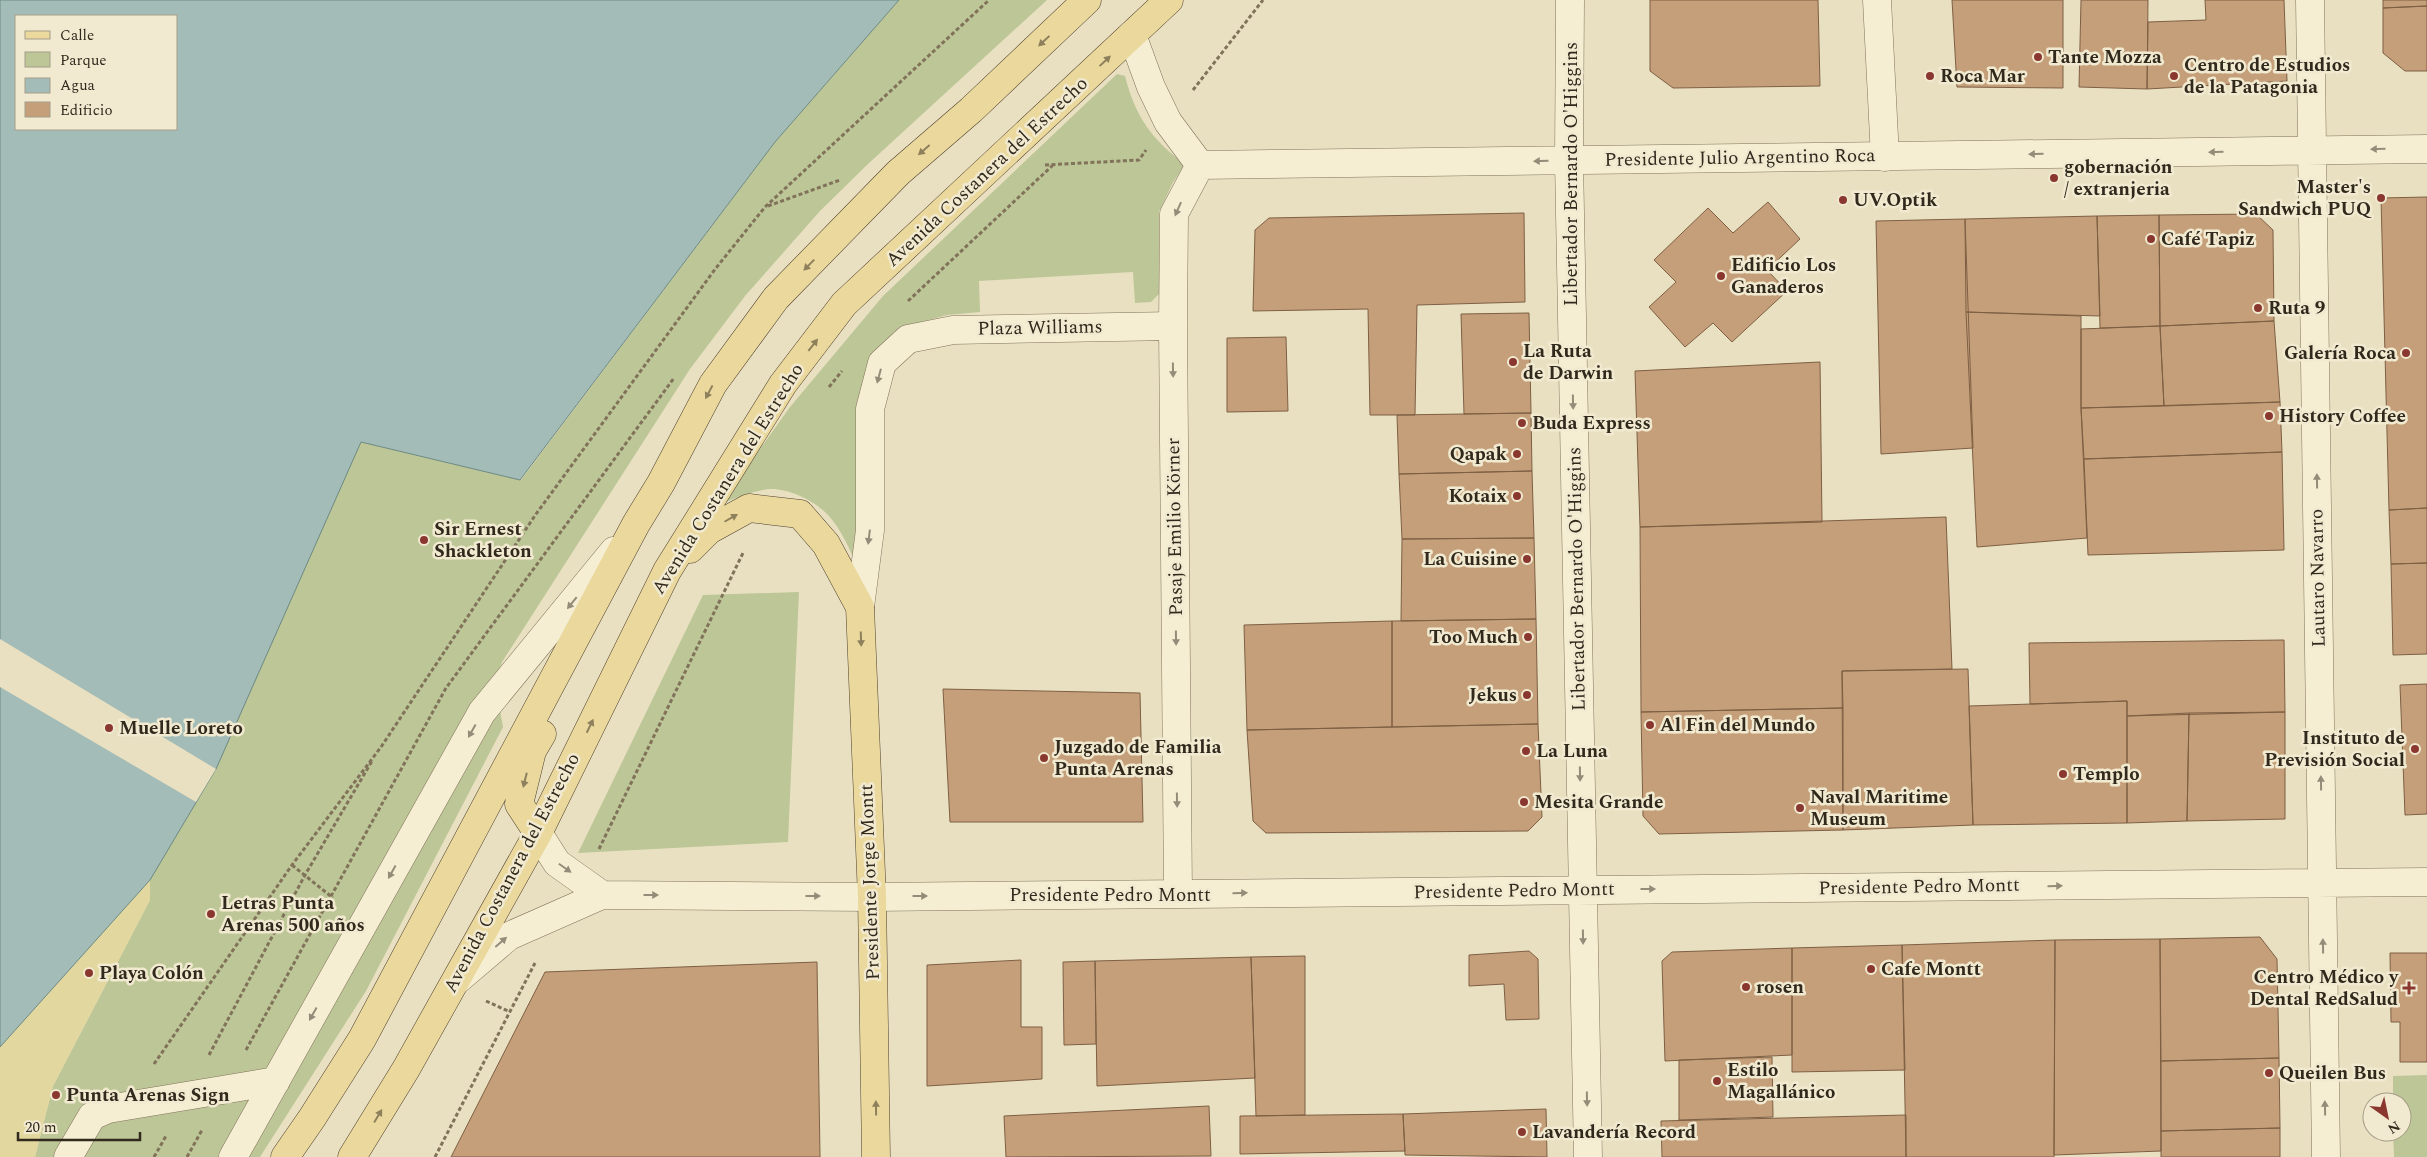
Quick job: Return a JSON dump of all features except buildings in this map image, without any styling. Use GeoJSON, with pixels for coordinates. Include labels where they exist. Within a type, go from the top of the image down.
{"type":"FeatureCollection","features":[{"type":"Feature","properties":{"kind":"main road"},"geometry":{"type":"LineString","coordinates":[[285,1157],[362,1039],[636,524],[661,483],[713,384],[776,298],[898,172],[971,110],[1087,0]]}},
{"type":"Feature","properties":{"kind":"main road","name":"Avenida Costanera del Estrecho"},"geometry":{"type":"LineString","coordinates":[[355,1155],[406,1069],[451,985],[538,833],[667,571],[783,384],[844,304],[1170,0]]}},
{"type":"Feature","properties":{"kind":"main road"},"geometry":{"type":"LineString","coordinates":[[538,833],[520,804],[532,751],[636,561],[661,483]]}},
{"type":"Feature","properties":{"kind":"main road","name":"Presidente Jorge Montt"},"geometry":{"type":"LineString","coordinates":[[667,571],[709,530],[749,508],[800,514],[826,544],[860,607],[872,896],[876,1157]]}},
{"type":"Feature","properties":{"kind":"street","name":"Libertador Bernardo O'Higgins"},"geometry":{"type":"LineString","coordinates":[[1570,0],[1569,160],[1588,1157]]}},
{"type":"Feature","properties":{"kind":"street"},"geometry":{"type":"LineString","coordinates":[[1878,0],[1884,157]]}},
{"type":"Feature","properties":{"kind":"street","name":"Lautaro Navarro"},"geometry":{"type":"LineString","coordinates":[[2310,0],[2326,1157]]}},
{"type":"Feature","properties":{"kind":"street"},"geometry":{"type":"LineString","coordinates":[[1132,35],[1151,88],[1168,122],[1200,165]]}},
{"type":"Feature","properties":{"kind":"street","name":"Presidente Julio Argentino Roca"},"geometry":{"type":"LineString","coordinates":[[1200,165],[2427,149]]}},
{"type":"Feature","properties":{"kind":"street","name":"Pasaje Emilio Körner"},"geometry":{"type":"LineString","coordinates":[[1178,894],[1173,326],[1174,214],[1200,165]]}},
{"type":"Feature","properties":{"kind":"street","name":"Plaza Williams"},"geometry":{"type":"LineString","coordinates":[[908,339],[953,330],[1173,326]]}},
{"type":"Feature","properties":{"kind":"street","name":"Presidente Jorge Montt"},"geometry":{"type":"LineString","coordinates":[[860,607],[870,530],[870,409],[882,362],[908,339]]}},
{"type":"Feature","properties":{"kind":"street"},"geometry":{"type":"LineString","coordinates":[[233,1157],[482,712],[636,524]]}},
{"type":"Feature","properties":{"kind":"street"},"geometry":{"type":"LineString","coordinates":[[538,833],[557,863],[592,887]]}},
{"type":"Feature","properties":{"kind":"street","name":"Presidente Pedro Montt"},"geometry":{"type":"LineString","coordinates":[[451,985],[509,936],[592,887],[872,896],[2427,882]]}},
{"type":"Feature","properties":{"kind":"street"},"geometry":{"type":"LineString","coordinates":[[68,1157],[92,1116],[108,1109],[276,1081]]}},
{"type":"Feature","properties":{"kind":"path"},"geometry":{"type":"LineString","coordinates":[[126,1106],[292,865],[380,747],[536,514],[716,268],[765,207],[989,0]]}},
{"type":"Feature","properties":{"kind":"path"},"geometry":{"type":"LineString","coordinates":[[1138,160],[1262,0]]}},
{"type":"Feature","properties":{"kind":"path"},"geometry":{"type":"LineString","coordinates":[[904,306],[1053,164]]}},
{"type":"Feature","properties":{"kind":"path"},"geometry":{"type":"LineString","coordinates":[[826,391],[843,369]]}},
{"type":"Feature","properties":{"kind":"path"},"geometry":{"type":"LineString","coordinates":[[592,887],[752,534],[758,509]]}},
{"type":"Feature","properties":{"kind":"path"},"geometry":{"type":"LineString","coordinates":[[154,1157],[305,876],[380,747]]}},
{"type":"Feature","properties":{"kind":"path"},"geometry":{"type":"LineString","coordinates":[[435,1157],[508,1011],[537,961]]}},
{"type":"Feature","properties":{"kind":"green space"},"geometry":{"type":"Polygon","coordinates":[[[899,0],[1047,0],[868,164],[820,211],[745,296],[690,369],[502,662],[495,683],[503,727],[366,991],[260,1157],[35,1157],[53,1086],[150,900],[150,880],[361,442],[521,480],[775,142],[899,0]]]}},
{"type":"Feature","properties":{"kind":"green space"},"geometry":{"type":"Polygon","coordinates":[[[1117,74],[1125,76],[1134,103],[1146,126],[1163,146],[1185,164],[1172,184],[1159,212],[1159,294],[1151,302],[1135,303],[1133,272],[979,281],[980,312],[947,315],[904,327],[880,347],[857,565],[833,520],[823,510],[801,496],[777,489],[769,489],[751,493],[721,504],[790,407],[883,296],[1117,74]]]}},
{"type":"Feature","properties":{"kind":"green space"},"geometry":{"type":"Polygon","coordinates":[[[799,592],[788,842],[578,853],[703,595],[799,592]]]}},
{"type":"Feature","properties":{"kind":"green space"},"geometry":{"type":"Polygon","coordinates":[[[2427,1075],[2427,1157],[2394,1157],[2393,1142],[2412,1142],[2412,1092],[2393,1092],[2393,1076],[2427,1075]]]}},
{"type":"Feature","properties":{"kind":"sand","name":"Playa Colón"},"geometry":{"type":"Polygon","coordinates":[[[150,880],[150,900],[53,1086],[35,1157],[0,1157],[0,1047],[150,880]]]}},
{"type":"Feature","properties":{"kind":"water"},"geometry":{"type":"Polygon","coordinates":[[[0,0],[899,0],[775,142],[520,480],[361,442],[216,769],[150,880],[0,1047],[0,0]]]}},
{"type":"Feature","properties":{"kind":"pier","name":"Muelle Loreto"},"geometry":{"type":"Polygon","coordinates":[[[0,639],[216,769],[196,802],[0,687],[0,639]]]}},
{"type":"Feature","properties":{"kind":"place","name":"Tante Mozza"},"geometry":{"type":"Point","coordinates":[2038,57]}},
{"type":"Feature","properties":{"kind":"place","name":"Roca Mar"},"geometry":{"type":"Point","coordinates":[1930,76]}},
{"type":"Feature","properties":{"kind":"place","name":"Centro de Estudios de la Patagonia"},"geometry":{"type":"Point","coordinates":[2174,76]}},
{"type":"Feature","properties":{"kind":"place","name":"gobernación / extranjeria"},"geometry":{"type":"Point","coordinates":[2054,178]}},
{"type":"Feature","properties":{"kind":"place","name":"Master's Sandwich PUQ"},"geometry":{"type":"Point","coordinates":[2381,198]}},
{"type":"Feature","properties":{"kind":"place","name":"UV.Optik"},"geometry":{"type":"Point","coordinates":[1843,200]}},
{"type":"Feature","properties":{"kind":"place","name":"Café Tapiz"},"geometry":{"type":"Point","coordinates":[2151,239]}},
{"type":"Feature","properties":{"kind":"place","name":"Edificio Los Ganaderos"},"geometry":{"type":"Point","coordinates":[1721,276]}},
{"type":"Feature","properties":{"kind":"place","name":"Ruta 9"},"geometry":{"type":"Point","coordinates":[2258,308]}},
{"type":"Feature","properties":{"kind":"place","name":"Galería Roca"},"geometry":{"type":"Point","coordinates":[2406,353]}},
{"type":"Feature","properties":{"kind":"place","name":"La Ruta de Darwin"},"geometry":{"type":"Point","coordinates":[1513,362]}},
{"type":"Feature","properties":{"kind":"place","name":"History Coffee"},"geometry":{"type":"Point","coordinates":[2269,416]}},
{"type":"Feature","properties":{"kind":"place","name":"Buda Express"},"geometry":{"type":"Point","coordinates":[1522,423]}},
{"type":"Feature","properties":{"kind":"place","name":"Qapak"},"geometry":{"type":"Point","coordinates":[1517,454]}},
{"type":"Feature","properties":{"kind":"place","name":"Kotaix"},"geometry":{"type":"Point","coordinates":[1517,496]}},
{"type":"Feature","properties":{"kind":"place","name":"Sir Ernest Shackleton"},"geometry":{"type":"Point","coordinates":[424,540]}},
{"type":"Feature","properties":{"kind":"place","name":"La Cuisine"},"geometry":{"type":"Point","coordinates":[1527,559]}},
{"type":"Feature","properties":{"kind":"place","name":"Too Much"},"geometry":{"type":"Point","coordinates":[1528,637]}},
{"type":"Feature","properties":{"kind":"place","name":"Jekus"},"geometry":{"type":"Point","coordinates":[1527,695]}},
{"type":"Feature","properties":{"kind":"place","name":"Al Fin del Mundo"},"geometry":{"type":"Point","coordinates":[1650,725]}},
{"type":"Feature","properties":{"kind":"place","name":"Muelle Loreto"},"geometry":{"type":"Point","coordinates":[109,728]}},
{"type":"Feature","properties":{"kind":"place","name":"Instituto de Previsión Social"},"geometry":{"type":"Point","coordinates":[2415,749]}},
{"type":"Feature","properties":{"kind":"place","name":"La Luna"},"geometry":{"type":"Point","coordinates":[1526,751]}},
{"type":"Feature","properties":{"kind":"place","name":"Juzgado de Familia Punta Arenas"},"geometry":{"type":"Point","coordinates":[1044,758]}},
{"type":"Feature","properties":{"kind":"place","name":"Templo"},"geometry":{"type":"Point","coordinates":[2063,774]}},
{"type":"Feature","properties":{"kind":"place","name":"Mesita Grande"},"geometry":{"type":"Point","coordinates":[1524,802]}},
{"type":"Feature","properties":{"kind":"place","name":"Naval Maritime Museum"},"geometry":{"type":"Point","coordinates":[1800,808]}},
{"type":"Feature","properties":{"kind":"place","name":"Letras Punta Arenas 500 años"},"geometry":{"type":"Point","coordinates":[211,914]}},
{"type":"Feature","properties":{"kind":"place","name":"Cafe Montt"},"geometry":{"type":"Point","coordinates":[1871,969]}},
{"type":"Feature","properties":{"kind":"place","name":"Playa Colón"},"geometry":{"type":"Point","coordinates":[89,973]}},
{"type":"Feature","properties":{"kind":"place","name":"rosen"},"geometry":{"type":"Point","coordinates":[1746,987]}},
{"type":"Feature","properties":{"kind":"place","name":"Centro Médico y Dental RedSalud"},"geometry":{"type":"Point","coordinates":[2409,988]}},
{"type":"Feature","properties":{"kind":"place","name":"Queilen Bus"},"geometry":{"type":"Point","coordinates":[2269,1073]}},
{"type":"Feature","properties":{"kind":"place","name":"Estilo Magallánico"},"geometry":{"type":"Point","coordinates":[1717,1081]}},
{"type":"Feature","properties":{"kind":"place","name":"Punta Arenas Sign"},"geometry":{"type":"Point","coordinates":[56,1095]}},
{"type":"Feature","properties":{"kind":"place","name":"Lavandería Record"},"geometry":{"type":"Point","coordinates":[1522,1132]}}]}
